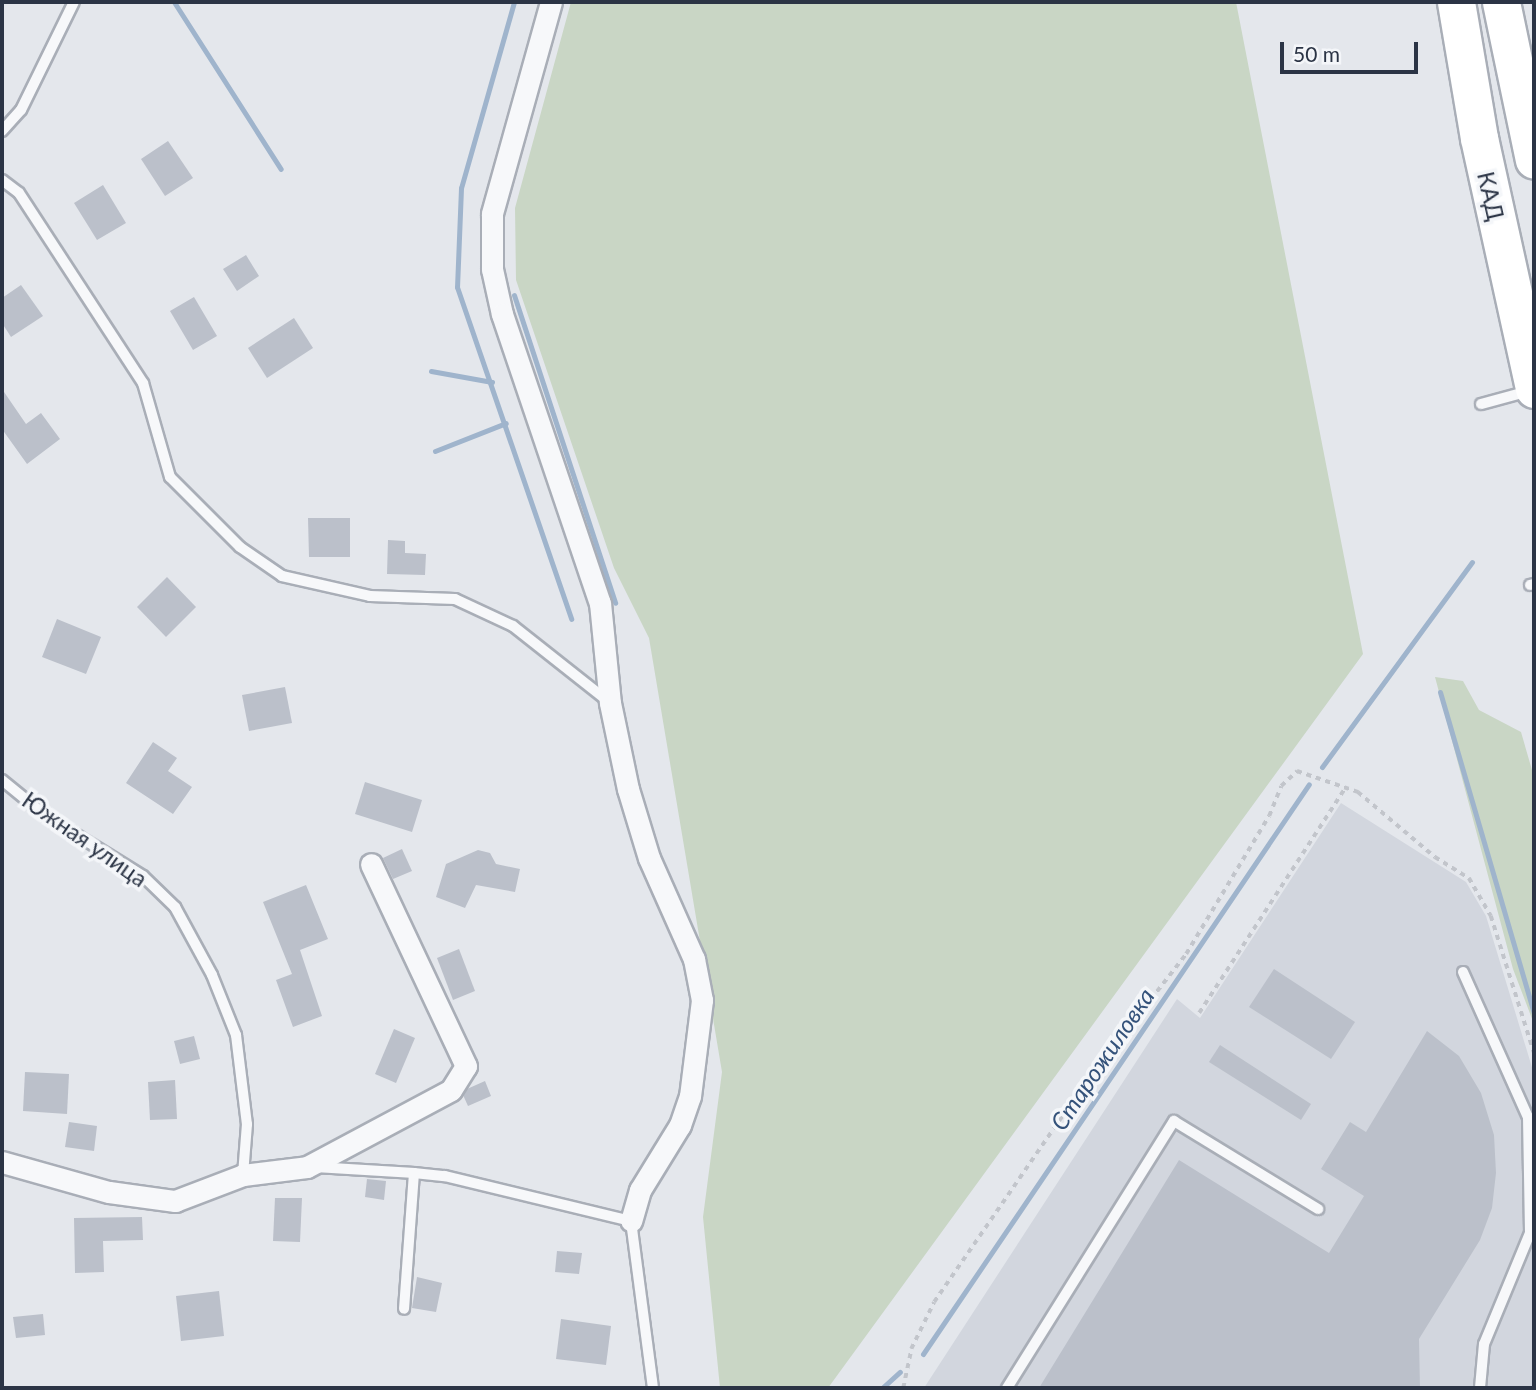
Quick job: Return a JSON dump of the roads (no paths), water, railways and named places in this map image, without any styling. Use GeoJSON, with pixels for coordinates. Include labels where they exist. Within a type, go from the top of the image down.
{"type":"FeatureCollection","features":[{"type":"Feature","properties":{"kind":"highway","name":"КАД"},"geometry":{"type":"LineString","coordinates":[[1456,2],[1479,138],[1534,389]]}},
{"type":"Feature","properties":{"kind":"highway"},"geometry":{"type":"LineString","coordinates":[[1501,2],[1534,160]]}},
{"type":"Feature","properties":{"kind":"street"},"geometry":{"type":"LineString","coordinates":[[551,2],[492,214],[492,269],[502,314],[600,603],[610,703],[628,789],[649,858],[694,959],[702,1000],[690,1096],[680,1125],[640,1190],[631,1222]]}},
{"type":"Feature","properties":{"kind":"street"},"geometry":{"type":"LineString","coordinates":[[2,1162],[109,1192],[175,1201],[243,1175],[307,1167],[407,1118],[451,1090],[466,1066],[370,864]]}},
{"type":"Feature","properties":{"kind":"lane"},"geometry":{"type":"LineString","coordinates":[[2,131],[21,110],[74,2]]}},
{"type":"Feature","properties":{"kind":"lane"},"geometry":{"type":"LineString","coordinates":[[2,180],[19,193],[143,383],[170,477],[240,547],[282,576],[370,596],[455,599],[513,626],[610,703]]}},
{"type":"Feature","properties":{"kind":"lane"},"geometry":{"type":"LineString","coordinates":[[1481,404],[1534,389]]}},
{"type":"Feature","properties":{"kind":"lane","name":"Южная улица"},"geometry":{"type":"LineString","coordinates":[[2,780],[46,816],[143,876],[175,907],[212,975],[236,1035],[247,1124],[243,1175]]}},
{"type":"Feature","properties":{"kind":"lane"},"geometry":{"type":"LineString","coordinates":[[1463,972],[1528,1116],[1530,1233],[1484,1345],[1480,1388]]}},
{"type":"Feature","properties":{"kind":"lane"},"geometry":{"type":"LineString","coordinates":[[1007,1388],[1174,1121],[1318,1209]]}},
{"type":"Feature","properties":{"kind":"lane"},"geometry":{"type":"LineString","coordinates":[[307,1167],[445,1176],[631,1222],[653,1388]]}},
{"type":"Feature","properties":{"kind":"lane"},"geometry":{"type":"LineString","coordinates":[[404,1308],[414,1173]]}},
{"type":"Feature","properties":{"kind":"waterway"},"geometry":{"type":"LineString","coordinates":[[174,2],[281,169]]}},
{"type":"Feature","properties":{"kind":"waterway"},"geometry":{"type":"LineString","coordinates":[[514,2],[461,188],[457,287],[571,619]]}},
{"type":"Feature","properties":{"kind":"waterway"},"geometry":{"type":"LineString","coordinates":[[514,295],[615,603]]}},
{"type":"Feature","properties":{"kind":"waterway"},"geometry":{"type":"LineString","coordinates":[[431,371],[492,382]]}},
{"type":"Feature","properties":{"kind":"waterway"},"geometry":{"type":"LineString","coordinates":[[435,451],[506,423]]}},
{"type":"Feature","properties":{"kind":"waterway","name":"Старожиловка"},"geometry":{"type":"LineString","coordinates":[[1322,767],[1472,562]]}},
{"type":"Feature","properties":{"kind":"waterway"},"geometry":{"type":"LineString","coordinates":[[1440,692],[1534,1013]]}},
{"type":"Feature","properties":{"kind":"waterway","name":"Старожиловка"},"geometry":{"type":"LineString","coordinates":[[923,1354],[1309,784]]}},
{"type":"Feature","properties":{"kind":"waterway","name":"Старожиловка"},"geometry":{"type":"LineString","coordinates":[[882,1388],[900,1372]]}}]}
